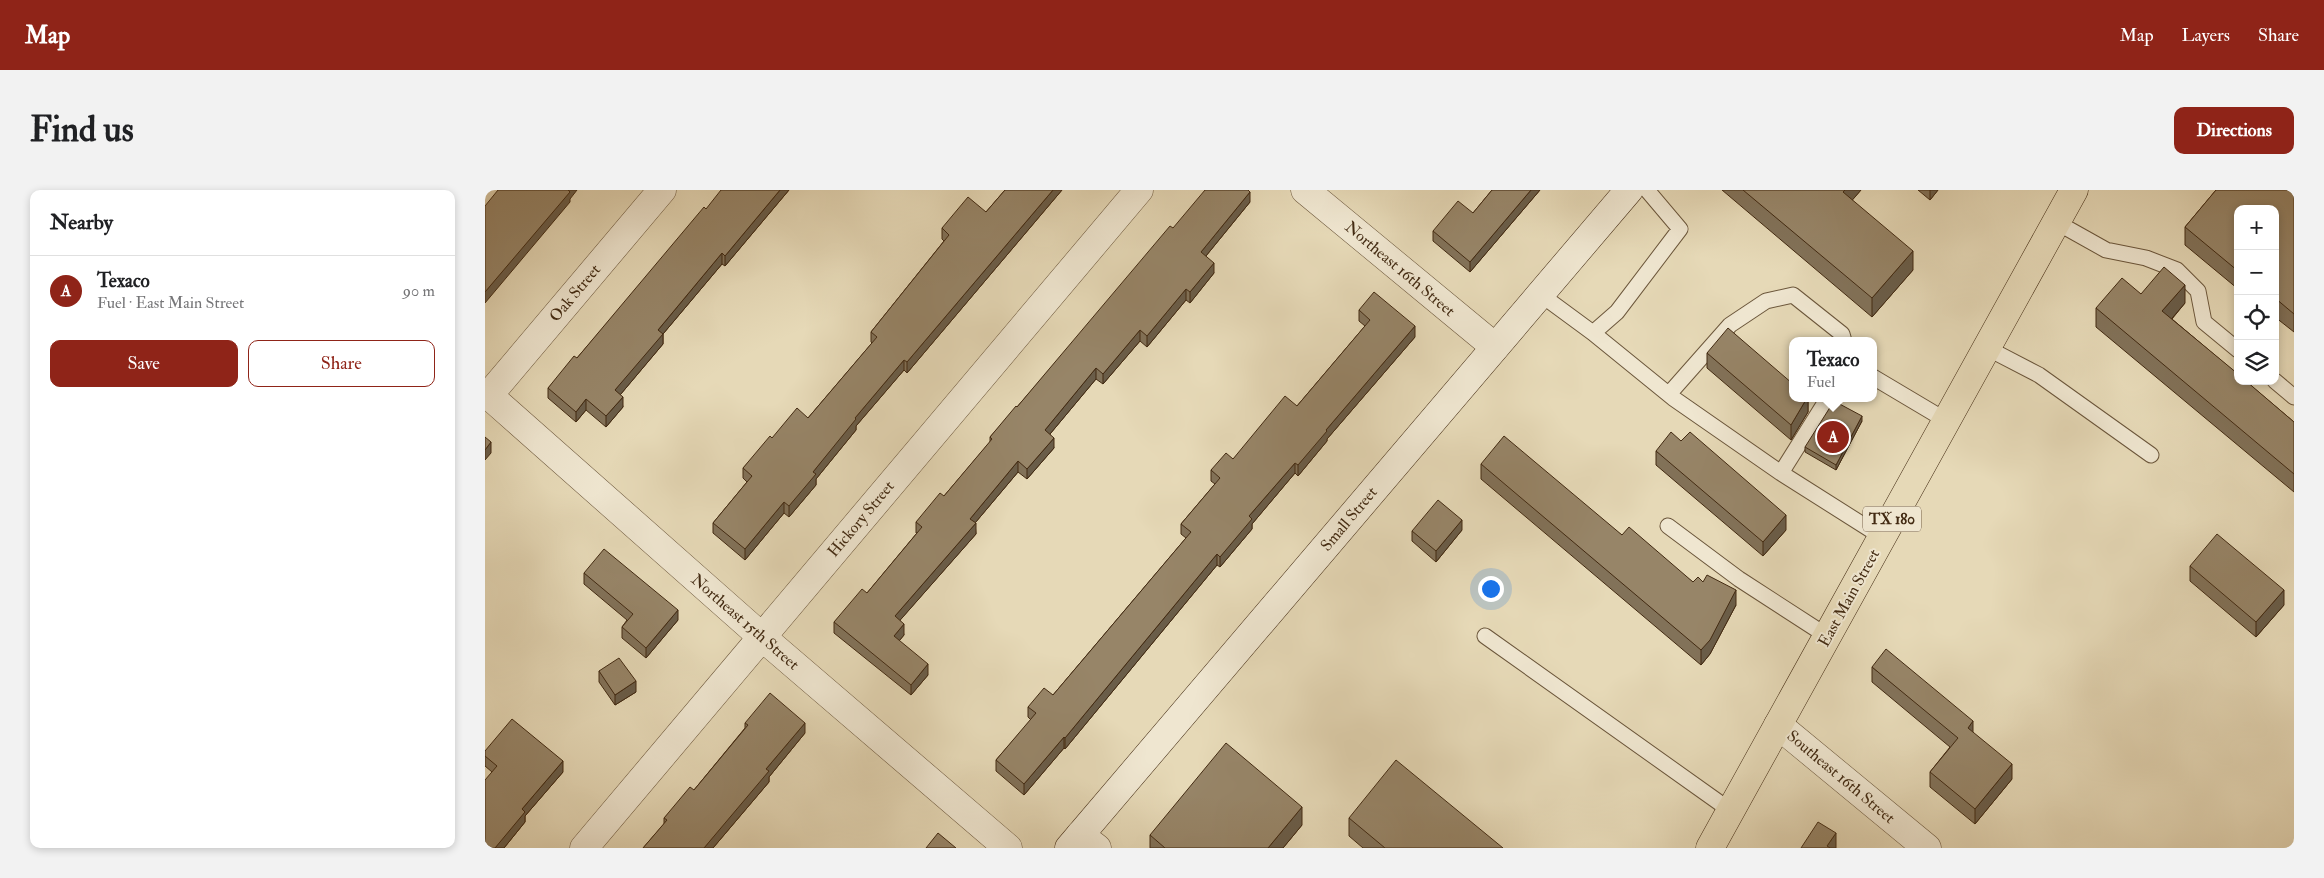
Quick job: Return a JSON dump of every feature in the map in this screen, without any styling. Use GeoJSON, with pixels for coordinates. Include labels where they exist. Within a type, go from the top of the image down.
{"type":"FeatureCollection","features":[{"type":"Feature","properties":{"kind":"main road","name":"East Main Street"},"geometry":{"type":"LineString","coordinates":[[1710,848],[2056,222],[2069,192]]}},
{"type":"Feature","properties":{"kind":"street","name":"Oak Street"},"geometry":{"type":"LineString","coordinates":[[487,394],[662,190]]}},
{"type":"Feature","properties":{"kind":"street","name":"Hickory Street"},"geometry":{"type":"LineString","coordinates":[[584,848],[1139,190]]}},
{"type":"Feature","properties":{"kind":"street","name":"Northeast 16th Street"},"geometry":{"type":"LineString","coordinates":[[1305,190],[1495,347]]}},
{"type":"Feature","properties":{"kind":"street","name":"Small Street"},"geometry":{"type":"LineString","coordinates":[[1082,844],[1495,347],[1629,190]]}},
{"type":"Feature","properties":{"kind":"street","name":"Northeast 15th Street"},"geometry":{"type":"LineString","coordinates":[[487,394],[762,637],[1008,848]]}},
{"type":"Feature","properties":{"kind":"street","name":"Southeast 16th Street"},"geometry":{"type":"LineString","coordinates":[[1778,725],[1927,848]]}},
{"type":"Feature","properties":{"kind":"lane"},"geometry":{"type":"LineString","coordinates":[[1593,333],[1617,312],[1680,229],[1647,190]]}},
{"type":"Feature","properties":{"kind":"lane"},"geometry":{"type":"LineString","coordinates":[[2056,222],[2106,250],[2146,258],[2177,270],[2198,291],[2204,322],[2234,347]]}},
{"type":"Feature","properties":{"kind":"lane"},"geometry":{"type":"LineString","coordinates":[[1540,294],[1593,333],[1669,394],[1781,472],[1883,537]]}},
{"type":"Feature","properties":{"kind":"lane"},"geometry":{"type":"LineString","coordinates":[[1669,394],[1730,325],[1766,302],[1793,295],[1842,334],[1843,337]]}},
{"type":"Feature","properties":{"kind":"lane"},"geometry":{"type":"LineString","coordinates":[[1987,348],[2039,375],[2151,455]]}},
{"type":"Feature","properties":{"kind":"lane"},"geometry":{"type":"LineString","coordinates":[[1877,379],[1947,421]]}},
{"type":"Feature","properties":{"kind":"lane"},"geometry":{"type":"LineString","coordinates":[[2279,384],[2294,397]]}},
{"type":"Feature","properties":{"kind":"lane"},"geometry":{"type":"LineString","coordinates":[[1781,472],[1825,402]]}},
{"type":"Feature","properties":{"kind":"lane"},"geometry":{"type":"LineString","coordinates":[[1668,526],[1739,579],[1827,636]]}},
{"type":"Feature","properties":{"kind":"lane"},"geometry":{"type":"LineString","coordinates":[[1485,636],[1731,811]]}},
{"type":"Feature","properties":{"kind":"building"},"geometry":{"type":"Polygon","coordinates":[[[498,190],[568,190],[570,192],[485,292],[485,206],[498,190]]]}},
{"type":"Feature","properties":{"kind":"building"},"geometry":{"type":"Polygon","coordinates":[[[721,190],[780,190],[725,256],[722,253],[658,330],[663,334],[615,390],[623,397],[606,416],[586,399],[576,412],[548,388],[574,356],[577,358],[704,207],[706,209],[721,190]]]}},
{"type":"Feature","properties":{"kind":"building"},"geometry":{"type":"Polygon","coordinates":[[[1005,190],[1053,190],[907,362],[904,360],[855,418],[813,472],[816,474],[789,506],[784,502],[745,549],[713,523],[752,476],[743,468],[797,408],[808,418],[877,337],[871,332],[949,235],[942,228],[968,197],[986,212],[1005,190]]]}},
{"type":"Feature","properties":{"kind":"building"},"geometry":{"type":"Polygon","coordinates":[[[1205,190],[1248,190],[1250,192],[1201,252],[1214,263],[1190,292],[1186,289],[1147,336],[1140,330],[1103,374],[1096,368],[1045,430],[1054,438],[1027,469],[1018,461],[970,519],[976,523],[895,616],[904,624],[894,636],[928,664],[911,685],[834,622],[862,589],[867,593],[922,527],[916,522],[940,493],[944,496],[992,439],[990,437],[1016,406],[1170,226],[1173,228],[1205,190]]]}},
{"type":"Feature","properties":{"kind":"building"},"geometry":{"type":"Polygon","coordinates":[[[1492,190],[1531,190],[1470,262],[1433,231],[1458,201],[1473,213],[1492,190]]]}},
{"type":"Feature","properties":{"kind":"building"},"geometry":{"type":"Polygon","coordinates":[[[1743,190],[1845,190],[1843,192],[1913,251],[1872,298],[1743,190]]]}},
{"type":"Feature","properties":{"kind":"building"},"geometry":{"type":"Polygon","coordinates":[[[2216,190],[2294,190],[2294,314],[2279,301],[2279,205],[2234,205],[2234,268],[2185,227],[2216,190]]]}},
{"type":"Feature","properties":{"kind":"building"},"geometry":{"type":"Polygon","coordinates":[[[2164,267],[2185,285],[2162,311],[2234,371],[2234,385],[2251,385],[2294,422],[2294,474],[2096,308],[2122,278],[2141,294],[2164,267]]]}},
{"type":"Feature","properties":{"kind":"building"},"geometry":{"type":"Polygon","coordinates":[[[1374,292],[1415,326],[1298,465],[1295,463],[1249,516],[1252,519],[1220,557],[1217,554],[1065,738],[1024,784],[996,760],[1036,713],[1028,707],[1044,688],[1053,695],[1191,532],[1181,524],[1220,478],[1211,470],[1226,453],[1233,459],[1285,396],[1297,406],[1370,320],[1359,310],[1374,292]]]}},
{"type":"Feature","properties":{"kind":"building"},"geometry":{"type":"Polygon","coordinates":[[[1728,328],[1789,381],[1789,402],[1805,402],[1791,425],[1707,353],[1728,328]]]}},
{"type":"Feature","properties":{"kind":"building"},"geometry":{"type":"Polygon","coordinates":[[[1833,402],[1862,416],[1836,465],[1805,447],[1833,402]]]}},
{"type":"Feature","properties":{"kind":"building"},"geometry":{"type":"Polygon","coordinates":[[[1671,432],[1681,441],[1690,432],[1786,515],[1763,542],[1656,451],[1671,432]]]}},
{"type":"Feature","properties":{"kind":"building"},"geometry":{"type":"Polygon","coordinates":[[[1504,436],[1622,535],[1629,527],[1693,582],[1698,577],[1703,582],[1707,575],[1736,590],[1710,640],[1701,650],[1481,464],[1504,436]]]}},
{"type":"Feature","properties":{"kind":"building"},"geometry":{"type":"Polygon","coordinates":[[[485,437],[491,442],[485,450],[485,437]]]}},
{"type":"Feature","properties":{"kind":"building"},"geometry":{"type":"Polygon","coordinates":[[[1438,500],[1462,520],[1436,551],[1412,531],[1438,500]]]}},
{"type":"Feature","properties":{"kind":"building"},"geometry":{"type":"Polygon","coordinates":[[[2217,534],[2284,590],[2256,622],[2190,566],[2217,534]]]}},
{"type":"Feature","properties":{"kind":"building"},"geometry":{"type":"Polygon","coordinates":[[[604,549],[678,610],[646,648],[622,627],[633,614],[584,573],[604,549]]]}},
{"type":"Feature","properties":{"kind":"building"},"geometry":{"type":"Polygon","coordinates":[[[1886,649],[1973,721],[1968,728],[2012,764],[1975,809],[1930,772],[1958,738],[1872,667],[1886,649]]]}},
{"type":"Feature","properties":{"kind":"building"},"geometry":{"type":"Polygon","coordinates":[[[619,658],[636,681],[615,695],[599,671],[619,658]]]}},
{"type":"Feature","properties":{"kind":"building"},"geometry":{"type":"Polygon","coordinates":[[[770,693],[805,723],[766,769],[769,771],[704,848],[643,848],[667,820],[664,818],[690,787],[694,790],[748,725],[745,723],[770,693]]]}},
{"type":"Feature","properties":{"kind":"building"},"geometry":{"type":"Polygon","coordinates":[[[512,719],[563,761],[522,809],[525,812],[495,848],[485,848],[485,780],[497,766],[485,756],[485,751],[512,719]]]}},
{"type":"Feature","properties":{"kind":"building"},"geometry":{"type":"Polygon","coordinates":[[[1226,743],[1302,807],[1268,848],[1165,848],[1150,835],[1226,743]]]}},
{"type":"Feature","properties":{"kind":"building"},"geometry":{"type":"Polygon","coordinates":[[[1396,760],[1503,848],[1385,848],[1349,818],[1396,760]]]}},
{"type":"Feature","properties":{"kind":"building"},"geometry":{"type":"Polygon","coordinates":[[[1818,822],[1836,833],[1827,846],[1830,848],[1801,848],[1818,822]]]}},
{"type":"Feature","properties":{"kind":"building"},"geometry":{"type":"Polygon","coordinates":[[[938,833],[956,848],[926,848],[938,833]]]}},
{"type":"Feature","properties":{"kind":"place","name":"Texaco"},"geometry":{"type":"Point","coordinates":[1833,437]}}]}
